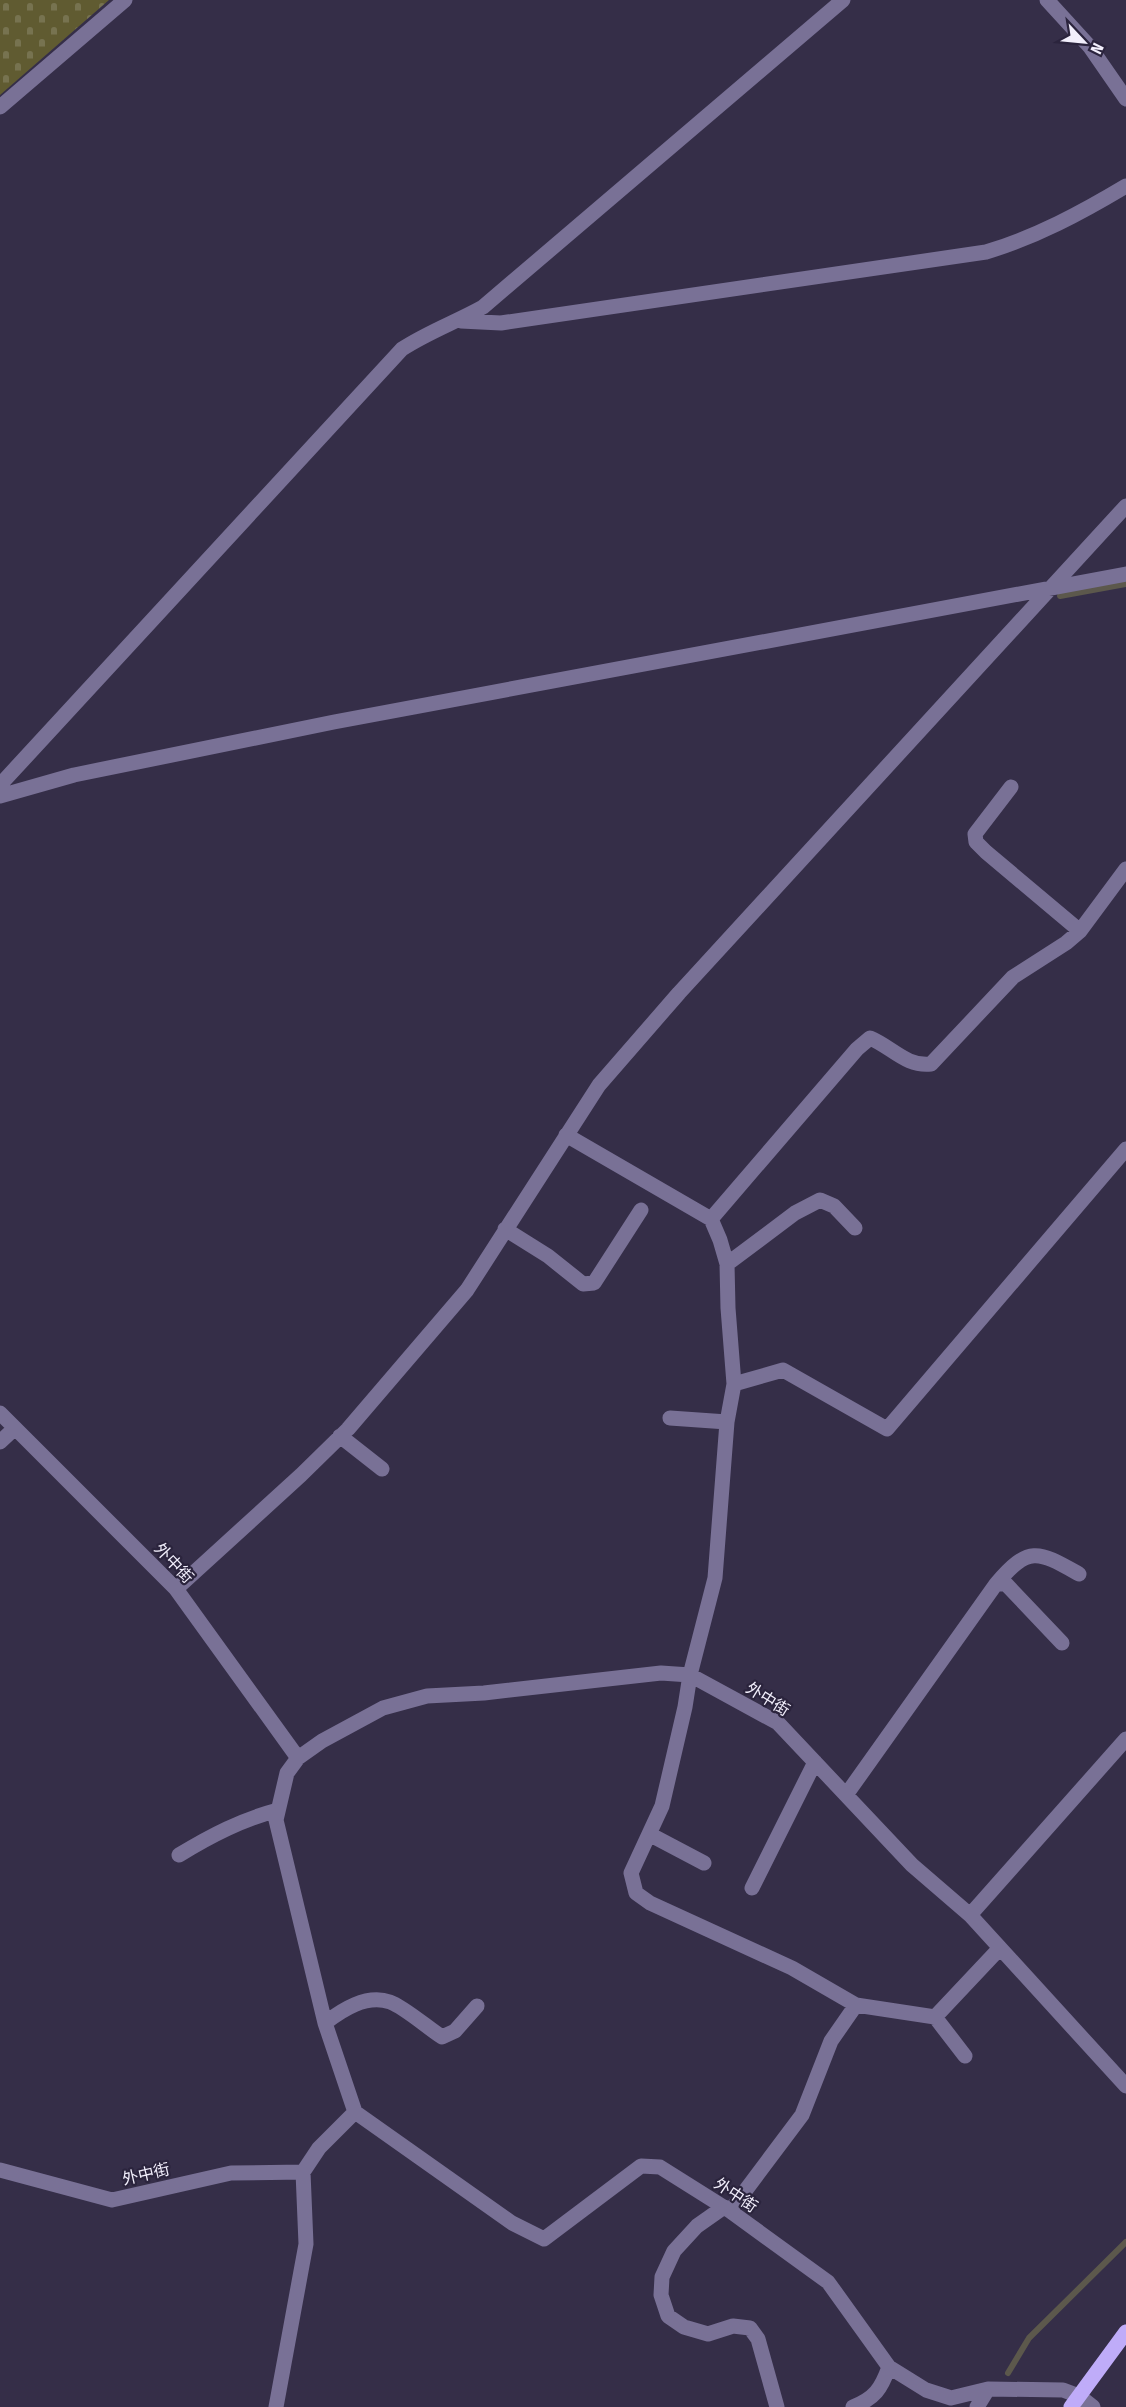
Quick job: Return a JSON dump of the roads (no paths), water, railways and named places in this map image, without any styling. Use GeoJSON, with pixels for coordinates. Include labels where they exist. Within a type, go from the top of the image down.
{"type":"FeatureCollection","features":[{"type":"Feature","properties":{"kind":"main road"},"geometry":{"type":"LineString","coordinates":[[1075,2402],[1126,2332]]}},
{"type":"Feature","properties":{"kind":"street"},"geometry":{"type":"LineString","coordinates":[[0,107],[125,0]]}},
{"type":"Feature","properties":{"kind":"street"},"geometry":{"type":"LineString","coordinates":[[0,785],[402,349],[424,334],[458,321],[483,307],[843,0]]}},
{"type":"Feature","properties":{"kind":"street"},"geometry":{"type":"LineString","coordinates":[[1047,0],[1090,47],[1126,99]]}},
{"type":"Feature","properties":{"kind":"street"},"geometry":{"type":"LineString","coordinates":[[458,321],[501,323],[986,252],[1020,242],[1126,186]]}},
{"type":"Feature","properties":{"kind":"street"},"geometry":{"type":"LineString","coordinates":[[176,1589],[301,1475],[340,1436],[467,1290],[598,1085],[1126,506]]}},
{"type":"Feature","properties":{"kind":"street"},"geometry":{"type":"LineString","coordinates":[[0,796],[74,775],[333,723],[1126,574]]}},
{"type":"Feature","properties":{"kind":"street"},"geometry":{"type":"LineString","coordinates":[[1011,787],[975,834],[976,842],[1080,931]]}},
{"type":"Feature","properties":{"kind":"street"},"geometry":{"type":"LineString","coordinates":[[711,1220],[856,1049],[870,1038],[884,1044],[906,1061],[920,1065],[931,1064],[1013,977],[1066,943],[1080,931],[1126,869]]}},
{"type":"Feature","properties":{"kind":"street"},"geometry":{"type":"LineString","coordinates":[[566,1135],[711,1220],[727,1264],[734,1384],[727,1422],[715,1578],[690,1675],[662,1806],[631,1873],[636,1893],[650,1903],[792,1968],[856,2006],[935,2017],[965,2056]]}},
{"type":"Feature","properties":{"kind":"street"},"geometry":{"type":"LineString","coordinates":[[734,1384],[783,1370],[887,1429],[1126,1149]]}},
{"type":"Feature","properties":{"kind":"street"},"geometry":{"type":"LineString","coordinates":[[727,1264],[795,1213],[820,1200],[834,1206],[855,1228]]}},
{"type":"Feature","properties":{"kind":"street"},"geometry":{"type":"LineString","coordinates":[[505,1228],[548,1256],[583,1284],[594,1283],[641,1210]]}},
{"type":"Feature","properties":{"kind":"street","name":"外中街"},"geometry":{"type":"LineString","coordinates":[[0,1413],[176,1589],[298,1758]]}},
{"type":"Feature","properties":{"kind":"street"},"geometry":{"type":"LineString","coordinates":[[670,1418],[727,1422]]}},
{"type":"Feature","properties":{"kind":"street"},"geometry":{"type":"LineString","coordinates":[[0,1442],[15,1428]]}},
{"type":"Feature","properties":{"kind":"street"},"geometry":{"type":"LineString","coordinates":[[340,1436],[382,1470]]}},
{"type":"Feature","properties":{"kind":"street"},"geometry":{"type":"LineString","coordinates":[[846,1795],[1010,1567],[1031,1555],[1048,1557],[1079,1574]]}},
{"type":"Feature","properties":{"kind":"street"},"geometry":{"type":"LineString","coordinates":[[996,1584],[1006,1584],[1062,1643]]}},
{"type":"Feature","properties":{"kind":"street","name":"外中街"},"geometry":{"type":"LineString","coordinates":[[1093,2407],[1075,2402],[1064,2390],[988,2389],[951,2398],[926,2391],[889,2367],[828,2282],[727,2209],[660,2167],[641,2166],[544,2240],[512,2223],[355,2112],[325,2023],[276,1820],[287,1773],[298,1758],[322,1741],[383,1708],[427,1696],[531,1688],[661,1673],[690,1675],[778,1723],[912,1866],[970,1915],[1126,2086]]}},
{"type":"Feature","properties":{"kind":"street"},"geometry":{"type":"LineString","coordinates":[[970,1915],[1126,1739]]}},
{"type":"Feature","properties":{"kind":"street"},"geometry":{"type":"LineString","coordinates":[[753,1888],[815,1762]]}},
{"type":"Feature","properties":{"kind":"street"},"geometry":{"type":"LineString","coordinates":[[179,1855],[204,1839],[245,1819],[278,1810]]}},
{"type":"Feature","properties":{"kind":"street"},"geometry":{"type":"LineString","coordinates":[[649,1834],[704,1863]]}},
{"type":"Feature","properties":{"kind":"street"},"geometry":{"type":"LineString","coordinates":[[935,2017],[1000,1948]]}},
{"type":"Feature","properties":{"kind":"street"},"geometry":{"type":"LineString","coordinates":[[325,2023],[343,2009],[371,2000],[390,2002],[442,2037],[455,2031],[477,2006]]}},
{"type":"Feature","properties":{"kind":"street"},"geometry":{"type":"LineString","coordinates":[[777,2407],[758,2339],[750,2328],[734,2326],[708,2334],[684,2326],[668,2316],[661,2295],[662,2277],[674,2251],[697,2226],[727,2209],[802,2115],[831,2041],[856,2006]]}},
{"type":"Feature","properties":{"kind":"street"},"geometry":{"type":"LineString","coordinates":[[276,2407],[306,2244],[303,2172],[319,2148],[355,2112]]}},
{"type":"Feature","properties":{"kind":"street","name":"外中街"},"geometry":{"type":"LineString","coordinates":[[0,2170],[111,2200],[231,2173],[303,2172]]}},
{"type":"Feature","properties":{"kind":"street"},"geometry":{"type":"LineString","coordinates":[[853,2407],[868,2401],[882,2386],[889,2367]]}},
{"type":"Feature","properties":{"kind":"street"},"geometry":{"type":"LineString","coordinates":[[977,2407],[988,2389]]}},
{"type":"Feature","properties":{"kind":"waterway"},"geometry":{"type":"LineString","coordinates":[[1060,596],[1126,584]]}},
{"type":"Feature","properties":{"kind":"waterway"},"geometry":{"type":"LineString","coordinates":[[1008,2373],[1029,2338],[1126,2242]]}}]}
